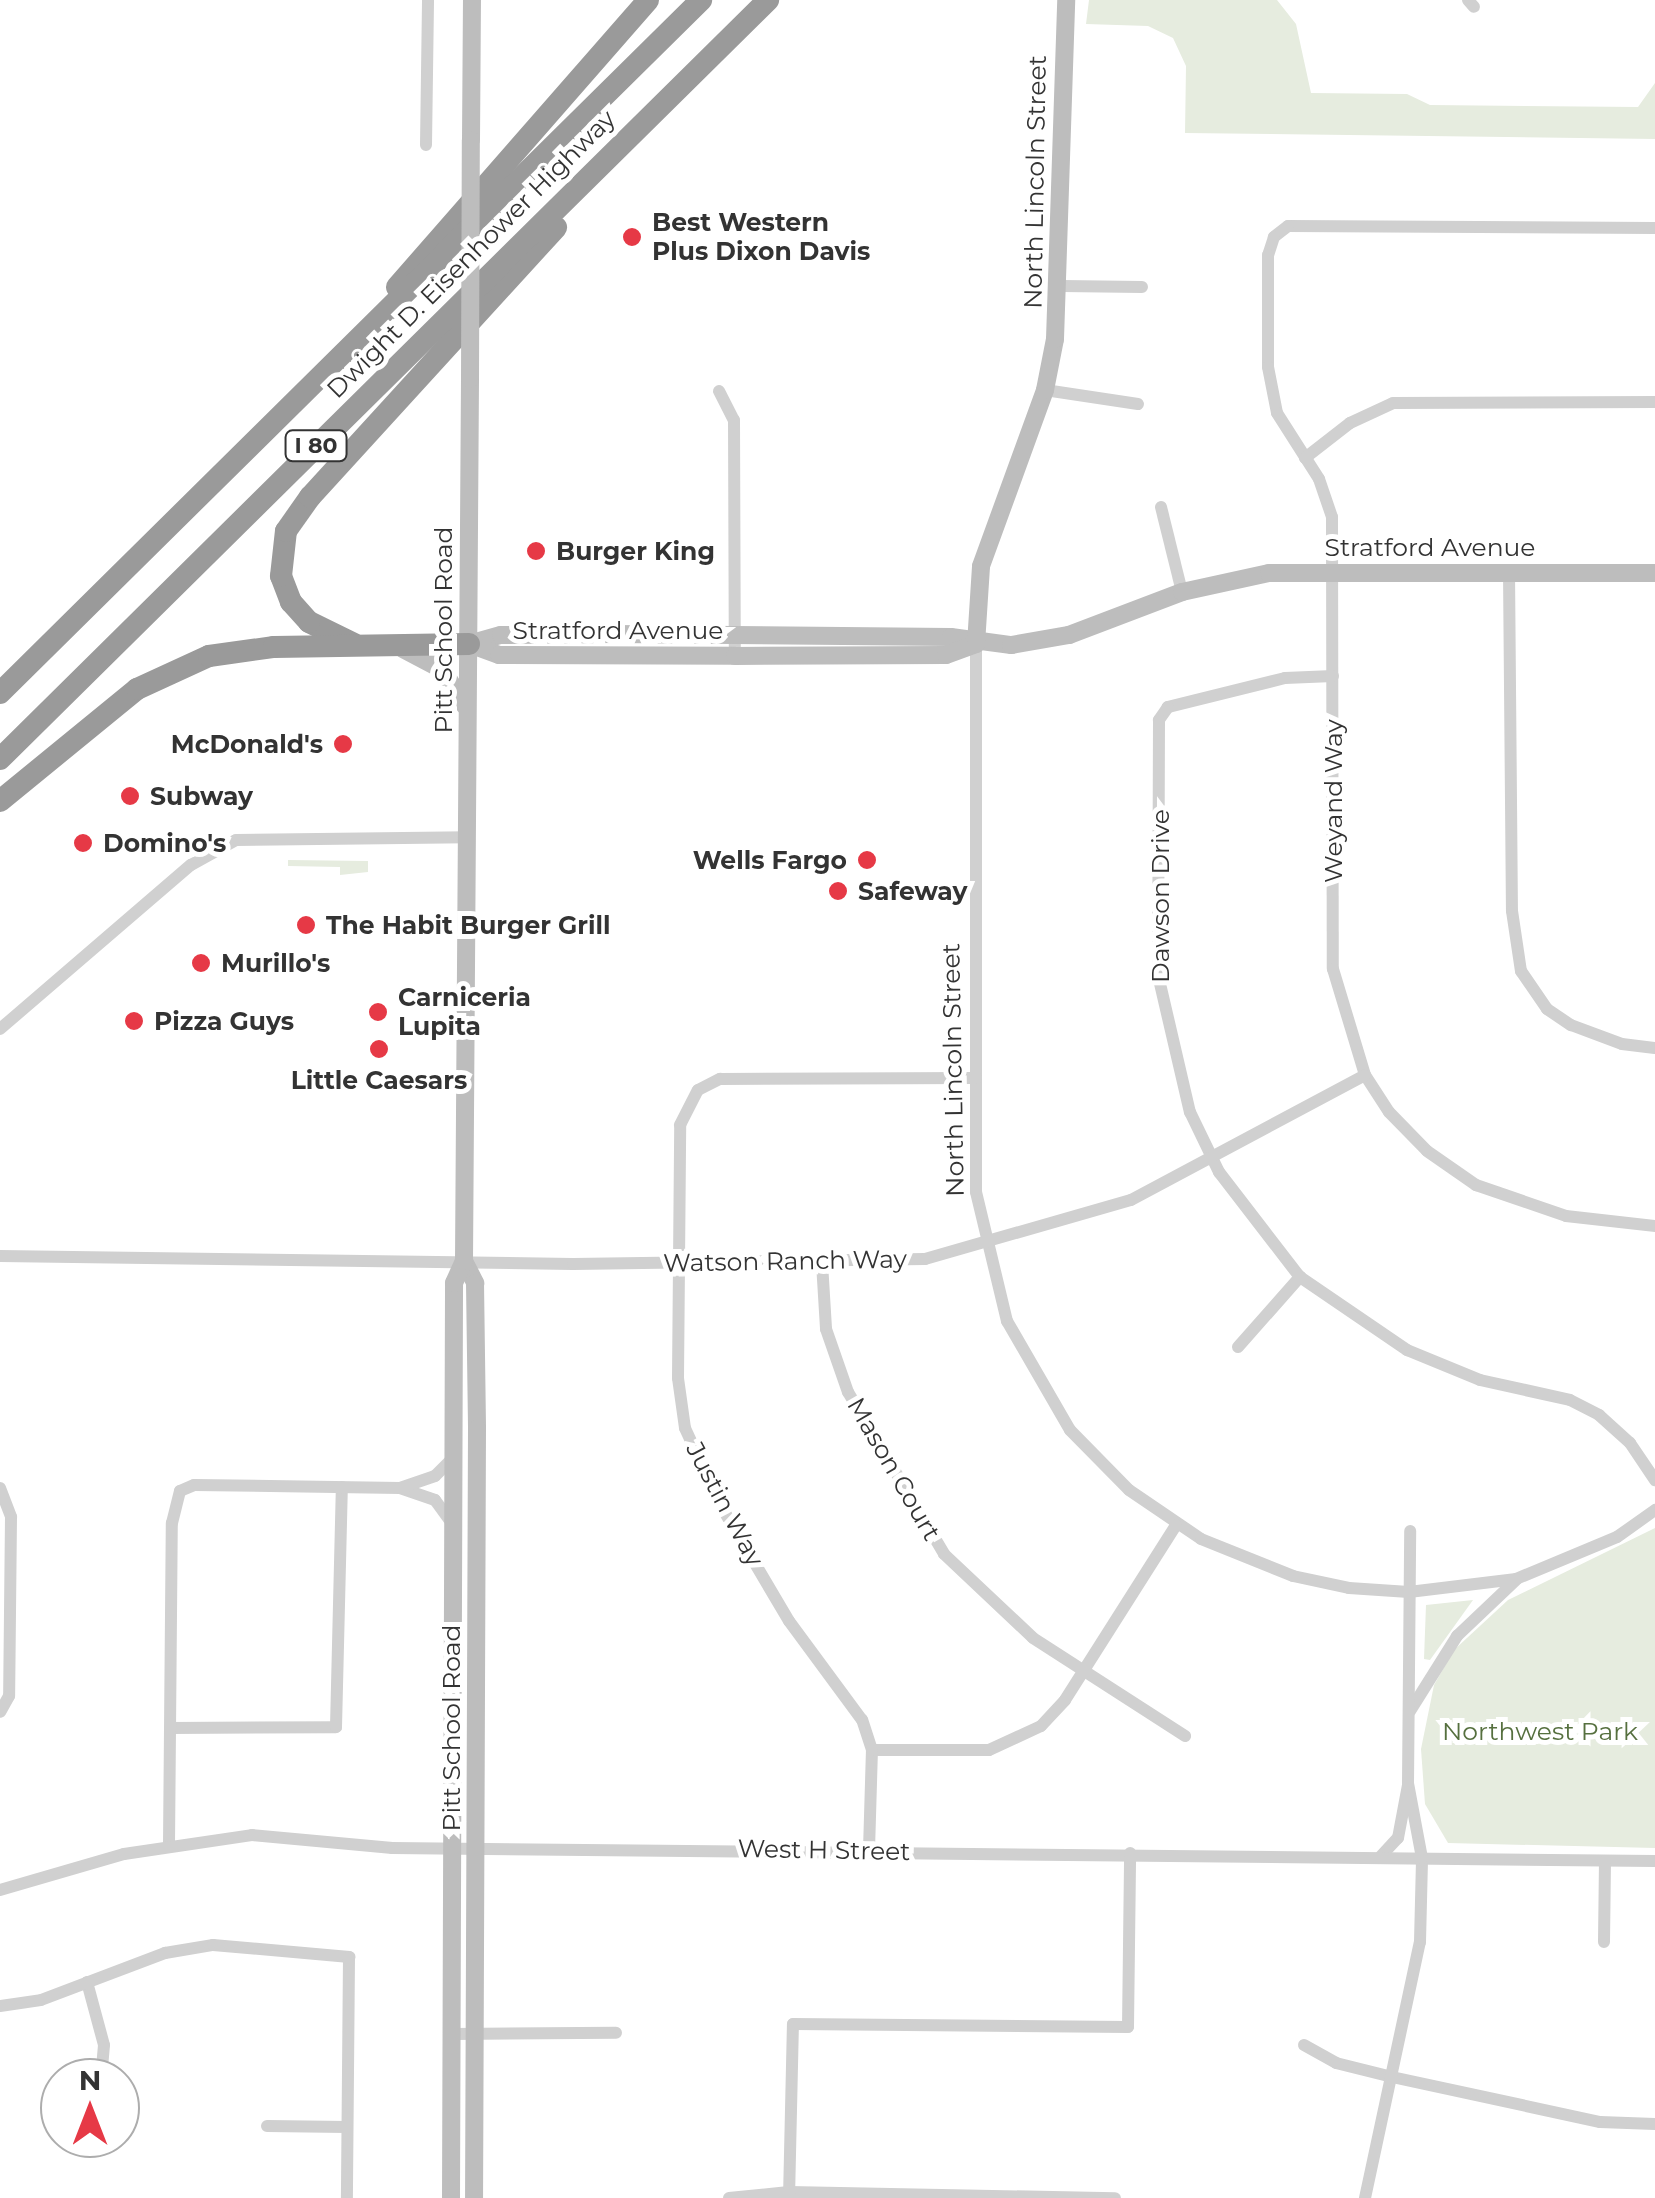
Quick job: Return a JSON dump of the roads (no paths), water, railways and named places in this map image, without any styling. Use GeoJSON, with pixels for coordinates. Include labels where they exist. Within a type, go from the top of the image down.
{"type":"FeatureCollection","features":[{"type":"Feature","properties":{"kind":"highway"},"geometry":{"type":"LineString","coordinates":[[379,318],[410,266],[648,0]]}},
{"type":"Feature","properties":{"kind":"highway","name":"Dwight D. Eisenhower Highway"},"geometry":{"type":"LineString","coordinates":[[0,693],[701,0]]}},
{"type":"Feature","properties":{"kind":"highway","name":"Dwight D. Eisenhower Highway"},"geometry":{"type":"LineString","coordinates":[[0,759],[768,0]]}},
{"type":"Feature","properties":{"kind":"highway"},"geometry":{"type":"LineString","coordinates":[[366,644],[310,622],[292,602],[280,550],[294,517],[547,239],[632,134]]}},
{"type":"Feature","properties":{"kind":"highway"},"geometry":{"type":"LineString","coordinates":[[0,801],[111,708],[183,665],[239,650],[468,644]]}},
{"type":"Feature","properties":{"kind":"main road","name":"Pitt School Road"},"geometry":{"type":"LineString","coordinates":[[451,2198],[454,1283],[464,1261],[472,0]]}},
{"type":"Feature","properties":{"kind":"main road","name":"North Lincoln Street"},"geometry":{"type":"LineString","coordinates":[[976,644],[985,550],[1045,390],[1062,286],[1066,0]]}},
{"type":"Feature","properties":{"kind":"main road","name":"Stratford Avenue"},"geometry":{"type":"LineString","coordinates":[[468,644],[498,655],[946,655],[976,644],[1069,635],[1182,592],[1269,573],[1655,573]]}},
{"type":"Feature","properties":{"kind":"main road","name":"Stratford Avenue"},"geometry":{"type":"LineString","coordinates":[[468,644],[501,635],[950,636],[976,644]]}},
{"type":"Feature","properties":{"kind":"main road"},"geometry":{"type":"LineString","coordinates":[[366,644],[432,660],[454,685],[468,722]]}},
{"type":"Feature","properties":{"kind":"main road","name":"Pitt School Road"},"geometry":{"type":"LineString","coordinates":[[464,1261],[475,1282],[474,2198]]}},
{"type":"Feature","properties":{"kind":"street"},"geometry":{"type":"LineString","coordinates":[[426,145],[428,0]]}},
{"type":"Feature","properties":{"kind":"street","name":"Weyand Way"},"geometry":{"type":"LineString","coordinates":[[1655,228],[1312,224],[1288,226],[1268,254],[1271,392],[1332,517],[1334,969],[1365,1074],[1389,1112],[1426,1151],[1476,1186],[1566,1216],[1655,1226]]}},
{"type":"Feature","properties":{"kind":"street"},"geometry":{"type":"LineString","coordinates":[[1062,286],[1142,287]]}},
{"type":"Feature","properties":{"kind":"street"},"geometry":{"type":"LineString","coordinates":[[719,390],[734,420],[735,656]]}},
{"type":"Feature","properties":{"kind":"street"},"geometry":{"type":"LineString","coordinates":[[1045,390],[1138,404]]}},
{"type":"Feature","properties":{"kind":"street"},"geometry":{"type":"LineString","coordinates":[[1305,458],[1350,423],[1393,403],[1655,402]]}},
{"type":"Feature","properties":{"kind":"street"},"geometry":{"type":"LineString","coordinates":[[1161,507],[1182,592]]}},
{"type":"Feature","properties":{"kind":"street"},"geometry":{"type":"LineString","coordinates":[[1510,572],[1512,911],[1521,971],[1547,1009],[1571,1025],[1622,1044],[1655,1048]]}},
{"type":"Feature","properties":{"kind":"street","name":"North Lincoln Street"},"geometry":{"type":"LineString","coordinates":[[976,644],[976,1192],[985,1244],[1006,1320],[1042,1390],[1098,1462],[1176,1525],[1292,1576],[1409,1592],[1516,1579]]}},
{"type":"Feature","properties":{"kind":"street","name":"Dawson Drive"},"geometry":{"type":"LineString","coordinates":[[1333,676],[1286,678],[1168,707],[1160,720],[1158,975],[1176,1070],[1211,1159],[1300,1277],[1407,1350],[1480,1380],[1570,1400],[1599,1415],[1630,1442],[1655,1480]]}},
{"type":"Feature","properties":{"kind":"street"},"geometry":{"type":"LineString","coordinates":[[0,1029],[191,865],[236,840],[467,837]]}},
{"type":"Feature","properties":{"kind":"street","name":"Watson Ranch Way"},"geometry":{"type":"LineString","coordinates":[[0,1256],[822,1263],[925,1259],[1118,1206],[1365,1074]]}},
{"type":"Feature","properties":{"kind":"street","name":"Justin Way"},"geometry":{"type":"LineString","coordinates":[[869,1850],[872,1750],[846,1693],[789,1620],[721,1506],[685,1428],[678,1378],[680,1125],[698,1090],[720,1078],[976,1078]]}},
{"type":"Feature","properties":{"kind":"street","name":"Mason Court"},"geometry":{"type":"LineString","coordinates":[[822,1263],[833,1354],[908,1500],[944,1554],[996,1608],[1082,1673],[1185,1736]]}},
{"type":"Feature","properties":{"kind":"street"},"geometry":{"type":"LineString","coordinates":[[1238,1347],[1300,1277]]}},
{"type":"Feature","properties":{"kind":"street"},"geometry":{"type":"LineString","coordinates":[[400,1488],[435,1476],[453,1458]]}},
{"type":"Feature","properties":{"kind":"street"},"geometry":{"type":"LineString","coordinates":[[169,1844],[172,1523],[180,1491],[194,1485],[400,1488],[434,1500],[452,1522]]}},
{"type":"Feature","properties":{"kind":"street"},"geometry":{"type":"LineString","coordinates":[[170,1728],[336,1728],[342,1487]]}},
{"type":"Feature","properties":{"kind":"street"},"geometry":{"type":"LineString","coordinates":[[0,1488],[11,1517],[3,1709]]}},
{"type":"Feature","properties":{"kind":"street"},"geometry":{"type":"LineString","coordinates":[[1409,1714],[1462,1629],[1516,1579],[1616,1537],[1655,1510]]}},
{"type":"Feature","properties":{"kind":"street"},"geometry":{"type":"LineString","coordinates":[[872,1750],[989,1750],[1011,1744],[1041,1726],[1082,1673],[1176,1525]]}},
{"type":"Feature","properties":{"kind":"street"},"geometry":{"type":"LineString","coordinates":[[1379,1857],[1398,1838],[1408,1783],[1410,1530]]}},
{"type":"Feature","properties":{"kind":"street"},"geometry":{"type":"LineString","coordinates":[[1366,2198],[1418,1960],[1422,1858],[1408,1783]]}},
{"type":"Feature","properties":{"kind":"street","name":"West H Street"},"geometry":{"type":"LineString","coordinates":[[0,1890],[169,1844],[252,1835],[452,1848],[1655,1861]]}},
{"type":"Feature","properties":{"kind":"street"},"geometry":{"type":"LineString","coordinates":[[789,2195],[793,2024],[1128,2026],[1130,1853]]}},
{"type":"Feature","properties":{"kind":"street"},"geometry":{"type":"LineString","coordinates":[[1604,1942],[1605,1861]]}},
{"type":"Feature","properties":{"kind":"street"},"geometry":{"type":"LineString","coordinates":[[0,2006],[42,2000],[165,1953],[213,1945],[350,1958],[347,2198]]}},
{"type":"Feature","properties":{"kind":"street"},"geometry":{"type":"LineString","coordinates":[[87,1982],[104,2045],[103,2058]]}},
{"type":"Feature","properties":{"kind":"street"},"geometry":{"type":"LineString","coordinates":[[453,2034],[616,2033]]}},
{"type":"Feature","properties":{"kind":"street"},"geometry":{"type":"LineString","coordinates":[[1304,2045],[1336,2063],[1392,2077],[1600,2122],[1655,2124]]}},
{"type":"Feature","properties":{"kind":"street"},"geometry":{"type":"LineString","coordinates":[[267,2126],[347,2127]]}},
{"type":"Feature","properties":{"kind":"street"},"geometry":{"type":"LineString","coordinates":[[730,2198],[1116,2198]]}},
{"type":"Feature","properties":{"kind":"place","name":"Best Western Plus Dixon Davis"},"geometry":{"type":"Point","coordinates":[632,237]}},
{"type":"Feature","properties":{"kind":"place","name":"Burger King"},"geometry":{"type":"Point","coordinates":[536,551]}},
{"type":"Feature","properties":{"kind":"place","name":"McDonald's"},"geometry":{"type":"Point","coordinates":[343,744]}},
{"type":"Feature","properties":{"kind":"place","name":"Subway"},"geometry":{"type":"Point","coordinates":[130,796]}},
{"type":"Feature","properties":{"kind":"place","name":"Domino's"},"geometry":{"type":"Point","coordinates":[83,843]}},
{"type":"Feature","properties":{"kind":"place","name":"Wells Fargo"},"geometry":{"type":"Point","coordinates":[867,860]}},
{"type":"Feature","properties":{"kind":"place","name":"Safeway"},"geometry":{"type":"Point","coordinates":[838,891]}},
{"type":"Feature","properties":{"kind":"place","name":"The Habit Burger Grill"},"geometry":{"type":"Point","coordinates":[306,925]}},
{"type":"Feature","properties":{"kind":"place","name":"Murillo's"},"geometry":{"type":"Point","coordinates":[201,963]}},
{"type":"Feature","properties":{"kind":"place","name":"Carniceria Lupita"},"geometry":{"type":"Point","coordinates":[378,1012]}},
{"type":"Feature","properties":{"kind":"place","name":"Pizza Guys"},"geometry":{"type":"Point","coordinates":[134,1021]}},
{"type":"Feature","properties":{"kind":"place","name":"Little Caesars"},"geometry":{"type":"Point","coordinates":[379,1049]}},
{"type":"Feature","properties":{"kind":"park label","name":"Northwest Park"},"geometry":{"type":"Point","coordinates":[1540,1731]}}]}
